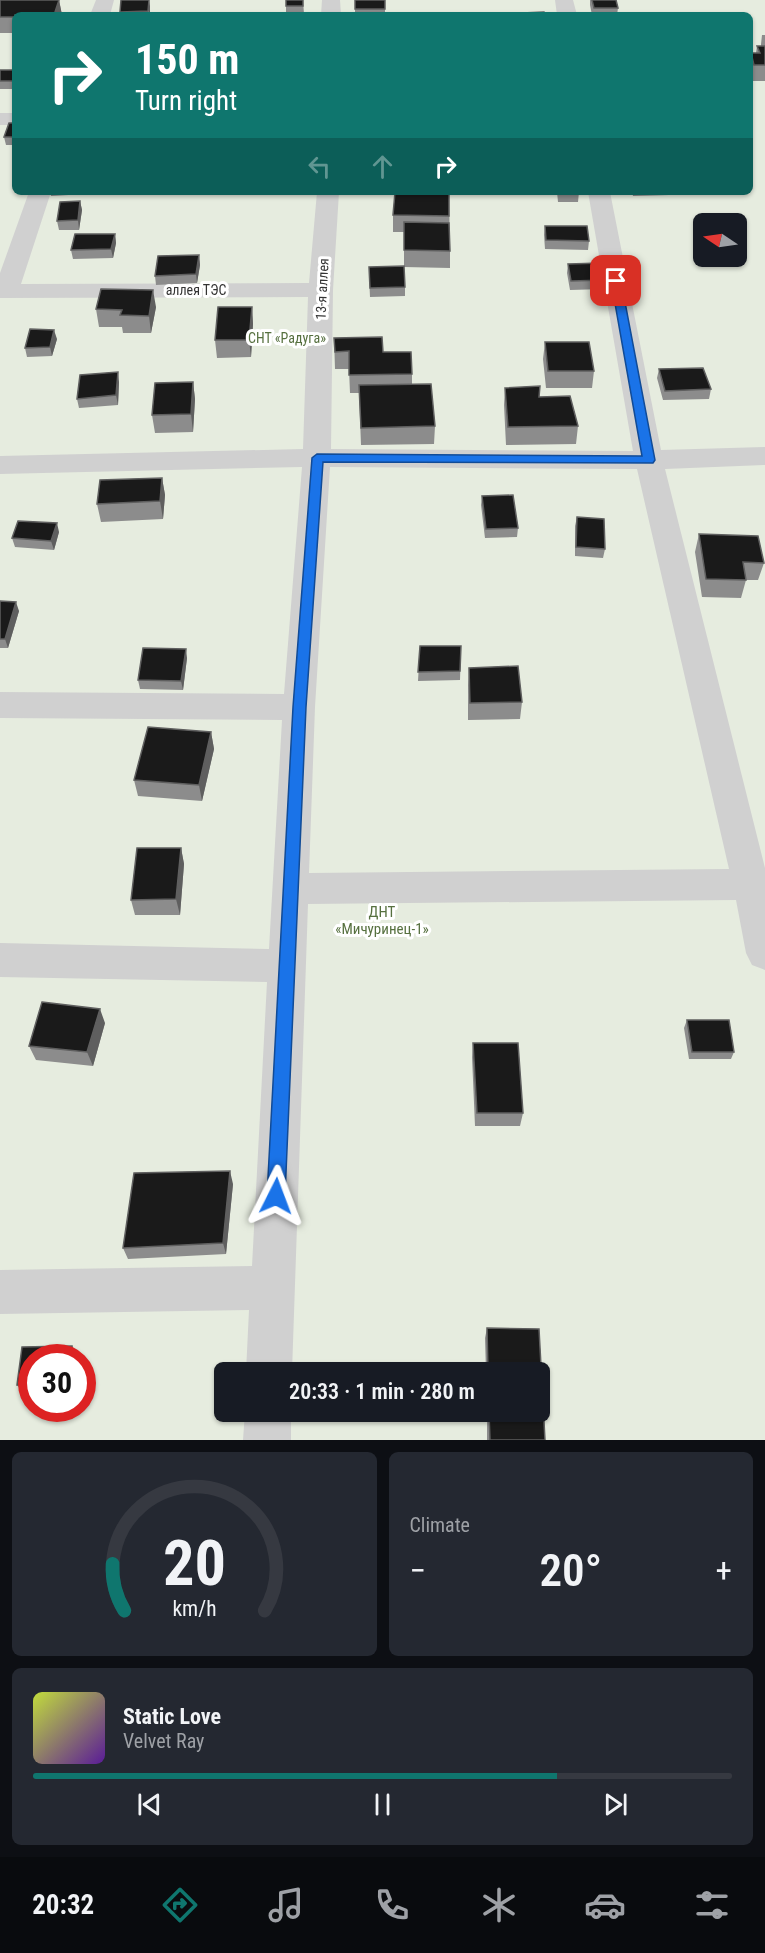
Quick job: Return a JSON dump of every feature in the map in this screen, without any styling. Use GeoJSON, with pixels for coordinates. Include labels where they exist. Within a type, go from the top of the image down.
{"type":"FeatureCollection","features":[{"type":"Feature","properties":{"kind":"street"},"geometry":{"type":"LineString","coordinates":[[3,291],[39,195]]}},
{"type":"Feature","properties":{"kind":"street","name":"13-я аллея"},"geometry":{"type":"LineString","coordinates":[[269,1362],[286,966],[299,707],[317,458],[321,290],[328,195]]}},
{"type":"Feature","properties":{"kind":"street"},"geometry":{"type":"LineString","coordinates":[[600,195],[649,460],[758,884],[765,953]]}},
{"type":"Feature","properties":{"kind":"street","name":"аллея ТЭС"},"geometry":{"type":"LineString","coordinates":[[3,291],[321,290]]}},
{"type":"Feature","properties":{"kind":"street"},"geometry":{"type":"LineString","coordinates":[[0,465],[317,458],[649,460],[765,456]]}},
{"type":"Feature","properties":{"kind":"street"},"geometry":{"type":"LineString","coordinates":[[0,705],[299,707]]}},
{"type":"Feature","properties":{"kind":"street"},"geometry":{"type":"LineString","coordinates":[[290,889],[758,884]]}},
{"type":"Feature","properties":{"kind":"street"},"geometry":{"type":"LineString","coordinates":[[0,960],[286,966]]}},
{"type":"Feature","properties":{"kind":"street"},"geometry":{"type":"LineString","coordinates":[[0,1292],[272,1288]]}},
{"type":"Feature","properties":{"kind":"street"},"geometry":{"type":"LineString","coordinates":[[267,1440],[268,1422]]}},
{"type":"Feature","properties":{"kind":"green space","name":"ДНТ «Мичуринец-1»"},"geometry":{"type":"Polygon","coordinates":[[[0,0],[765,0],[765,1440],[0,1440],[0,0]]]}},
{"type":"Feature","properties":{"kind":"building"},"geometry":{"type":"Polygon","coordinates":[[[0,0],[59,0],[55,12],[12,12],[12,17],[0,17],[0,0]]]}},
{"type":"Feature","properties":{"kind":"building"},"geometry":{"type":"Polygon","coordinates":[[[121,0],[149,0],[148,11],[120,12],[121,0]]]}},
{"type":"Feature","properties":{"kind":"building"},"geometry":{"type":"Polygon","coordinates":[[[286,0],[303,0],[303,6],[286,6],[286,0]]]}},
{"type":"Feature","properties":{"kind":"building"},"geometry":{"type":"Polygon","coordinates":[[[355,0],[385,0],[385,9],[355,9],[355,0]]]}},
{"type":"Feature","properties":{"kind":"building"},"geometry":{"type":"Polygon","coordinates":[[[592,0],[616,0],[618,8],[594,8],[592,0]]]}},
{"type":"Feature","properties":{"kind":"building"},"geometry":{"type":"Polygon","coordinates":[[[757,46],[765,46],[765,65],[754,65],[753,53],[760,53],[757,46]]]}},
{"type":"Feature","properties":{"kind":"building"},"geometry":{"type":"Polygon","coordinates":[[[0,70],[12,70],[12,81],[0,81],[0,70]]]}},
{"type":"Feature","properties":{"kind":"building"},"geometry":{"type":"Polygon","coordinates":[[[9,123],[12,123],[12,137],[4,137],[9,123]]]}},
{"type":"Feature","properties":{"kind":"building"},"geometry":{"type":"Polygon","coordinates":[[[395,195],[449,195],[449,216],[393,215],[395,195]]]}},
{"type":"Feature","properties":{"kind":"building"},"geometry":{"type":"Polygon","coordinates":[[[80,201],[78,220],[57,221],[60,202],[80,201]]]}},
{"type":"Feature","properties":{"kind":"building"},"geometry":{"type":"Polygon","coordinates":[[[404,222],[449,223],[450,251],[404,250],[404,222]]]}},
{"type":"Feature","properties":{"kind":"building"},"geometry":{"type":"Polygon","coordinates":[[[545,226],[587,226],[589,241],[546,240],[545,226]]]}},
{"type":"Feature","properties":{"kind":"building"},"geometry":{"type":"Polygon","coordinates":[[[75,234],[115,234],[111,249],[71,250],[75,234]]]}},
{"type":"Feature","properties":{"kind":"building"},"geometry":{"type":"Polygon","coordinates":[[[199,255],[196,274],[155,276],[158,256],[199,255]]]}},
{"type":"Feature","properties":{"kind":"building"},"geometry":{"type":"Polygon","coordinates":[[[602,263],[606,280],[571,281],[568,264],[602,263]]]}},
{"type":"Feature","properties":{"kind":"building"},"geometry":{"type":"Polygon","coordinates":[[[404,266],[405,287],[370,288],[369,267],[404,266]]]}},
{"type":"Feature","properties":{"kind":"building"},"geometry":{"type":"Polygon","coordinates":[[[101,289],[153,290],[149,316],[120,315],[122,310],[96,309],[101,289]]]}},
{"type":"Feature","properties":{"kind":"building"},"geometry":{"type":"Polygon","coordinates":[[[218,307],[252,307],[249,340],[215,340],[218,307]]]}},
{"type":"Feature","properties":{"kind":"building"},"geometry":{"type":"Polygon","coordinates":[[[30,329],[54,330],[50,347],[25,348],[30,329]]]}},
{"type":"Feature","properties":{"kind":"building"},"geometry":{"type":"Polygon","coordinates":[[[382,337],[383,352],[411,352],[412,374],[349,375],[349,351],[335,352],[334,338],[382,337]]]}},
{"type":"Feature","properties":{"kind":"building"},"geometry":{"type":"Polygon","coordinates":[[[545,342],[589,342],[594,371],[548,371],[545,342]]]}},
{"type":"Feature","properties":{"kind":"building"},"geometry":{"type":"Polygon","coordinates":[[[703,368],[711,389],[665,391],[659,369],[703,368]]]}},
{"type":"Feature","properties":{"kind":"building"},"geometry":{"type":"Polygon","coordinates":[[[118,372],[116,395],[77,399],[80,375],[118,372]]]}},
{"type":"Feature","properties":{"kind":"building"},"geometry":{"type":"Polygon","coordinates":[[[193,382],[191,414],[152,415],[155,383],[193,382]]]}},
{"type":"Feature","properties":{"kind":"building"},"geometry":{"type":"Polygon","coordinates":[[[431,384],[435,426],[361,428],[359,385],[431,384]]]}},
{"type":"Feature","properties":{"kind":"building"},"geometry":{"type":"Polygon","coordinates":[[[540,386],[539,397],[570,396],[578,426],[508,427],[505,388],[540,386]]]}},
{"type":"Feature","properties":{"kind":"building"},"geometry":{"type":"Polygon","coordinates":[[[162,478],[160,501],[97,504],[100,480],[162,478]]]}},
{"type":"Feature","properties":{"kind":"building"},"geometry":{"type":"Polygon","coordinates":[[[513,495],[518,528],[486,529],[482,496],[513,495]]]}},
{"type":"Feature","properties":{"kind":"building"},"geometry":{"type":"Polygon","coordinates":[[[577,517],[604,519],[605,549],[576,547],[577,517]]]}},
{"type":"Feature","properties":{"kind":"building"},"geometry":{"type":"Polygon","coordinates":[[[18,521],[57,523],[51,541],[12,538],[18,521]]]}},
{"type":"Feature","properties":{"kind":"building"},"geometry":{"type":"Polygon","coordinates":[[[699,534],[758,536],[764,563],[743,562],[746,580],[706,579],[699,534]]]}},
{"type":"Feature","properties":{"kind":"building"},"geometry":{"type":"Polygon","coordinates":[[[0,601],[16,602],[5,639],[0,639],[0,601]]]}},
{"type":"Feature","properties":{"kind":"building"},"geometry":{"type":"Polygon","coordinates":[[[420,646],[461,646],[460,671],[418,672],[420,646]]]}},
{"type":"Feature","properties":{"kind":"building"},"geometry":{"type":"Polygon","coordinates":[[[143,648],[186,649],[181,681],[138,680],[143,648]]]}},
{"type":"Feature","properties":{"kind":"building"},"geometry":{"type":"Polygon","coordinates":[[[518,666],[522,702],[470,703],[469,668],[518,666]]]}},
{"type":"Feature","properties":{"kind":"building"},"geometry":{"type":"Polygon","coordinates":[[[148,727],[211,732],[199,785],[134,780],[148,727]]]}},
{"type":"Feature","properties":{"kind":"building"},"geometry":{"type":"Polygon","coordinates":[[[137,848],[181,848],[176,899],[131,900],[137,848]]]}},
{"type":"Feature","properties":{"kind":"building"},"geometry":{"type":"Polygon","coordinates":[[[42,1002],[100,1009],[87,1052],[29,1046],[42,1002]]]}},
{"type":"Feature","properties":{"kind":"building"},"geometry":{"type":"Polygon","coordinates":[[[687,1020],[729,1020],[734,1052],[692,1052],[687,1020]]]}},
{"type":"Feature","properties":{"kind":"building"},"geometry":{"type":"Polygon","coordinates":[[[473,1043],[518,1043],[523,1113],[477,1113],[473,1043]]]}},
{"type":"Feature","properties":{"kind":"building"},"geometry":{"type":"Polygon","coordinates":[[[230,1171],[223,1243],[123,1248],[134,1173],[230,1171]]]}},
{"type":"Feature","properties":{"kind":"building"},"geometry":{"type":"Polygon","coordinates":[[[487,1328],[539,1329],[541,1362],[488,1362],[487,1328]]]}},
{"type":"Feature","properties":{"kind":"building"},"geometry":{"type":"Polygon","coordinates":[[[489,1422],[544,1422],[545,1440],[490,1440],[489,1422]]]}},
{"type":"Feature","properties":{"kind":"route"},"geometry":{"type":"LineString","coordinates":[[276,1196],[299,707],[317,458],[649,460],[616,281]]}},
{"type":"Feature","properties":{"kind":"park label","name":"СНТ «Радуга»"},"geometry":{"type":"Point","coordinates":[287,338]}}]}
